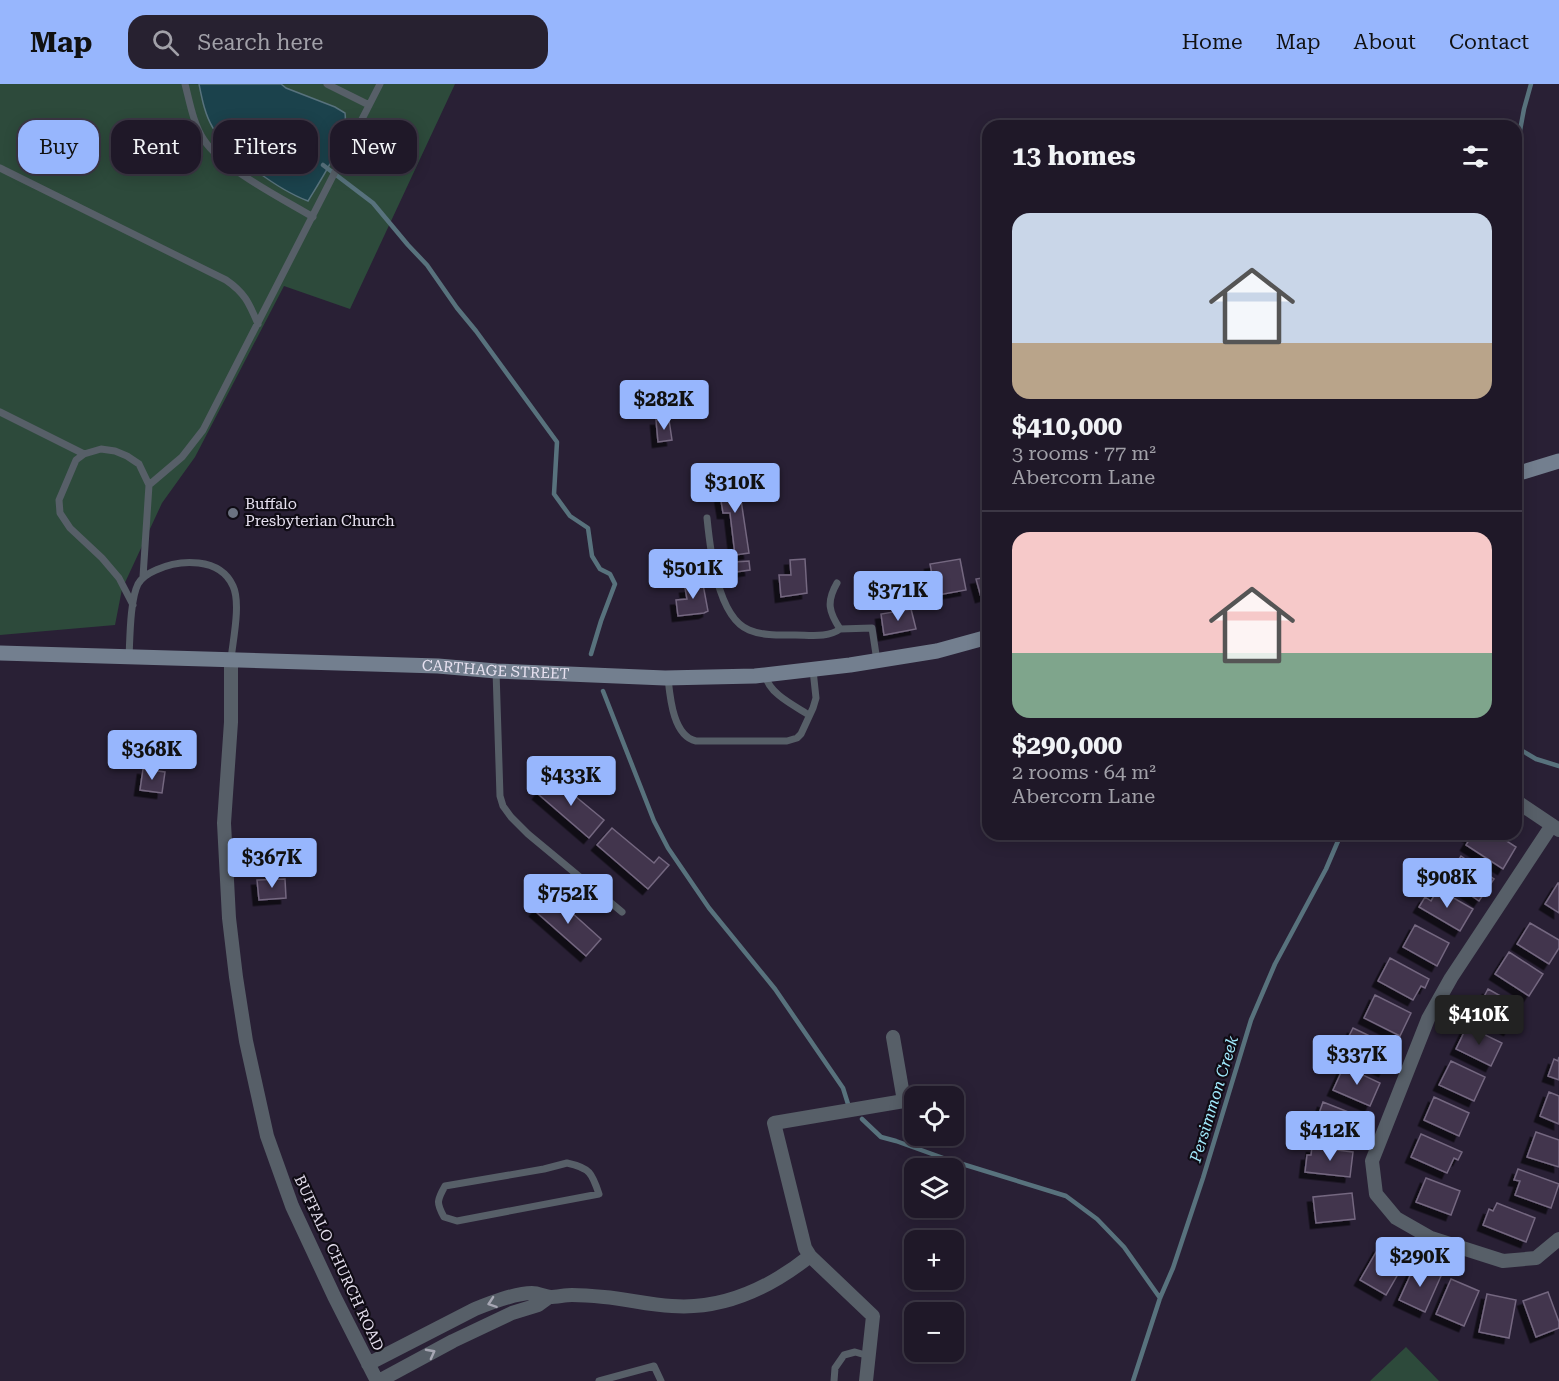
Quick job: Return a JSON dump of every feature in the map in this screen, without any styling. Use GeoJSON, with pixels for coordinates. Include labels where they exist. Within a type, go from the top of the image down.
{"type":"FeatureCollection","features":[{"type":"Feature","properties":{"kind":"main road"},"geometry":{"type":"LineString","coordinates":[[1522,472],[1559,461]]}},
{"type":"Feature","properties":{"kind":"main road","name":"CARTHAGE STREET"},"geometry":{"type":"LineString","coordinates":[[0,653],[438,666],[496,671],[668,678],[766,675],[937,651],[982,639]]}},
{"type":"Feature","properties":{"kind":"street","name":"BUFFALO CHURCH ROAD"},"geometry":{"type":"LineString","coordinates":[[231,660],[231,722],[224,823],[230,918],[246,1041],[267,1136],[288,1198],[378,1381]]}},
{"type":"Feature","properties":{"kind":"street"},"geometry":{"type":"LineString","coordinates":[[1522,805],[1556,827],[1451,978],[1428,1019],[1372,1161],[1376,1194],[1395,1218],[1431,1238],[1503,1261],[1536,1258],[1559,1239]]}},
{"type":"Feature","properties":{"kind":"street"},"geometry":{"type":"LineString","coordinates":[[866,1381],[873,1316],[810,1256],[805,1248],[774,1123],[904,1101],[892,1037]]}},
{"type":"Feature","properties":{"kind":"street"},"geometry":{"type":"LineString","coordinates":[[368,1364],[490,1303],[532,1293],[549,1297],[573,1295],[606,1297],[674,1307],[723,1302],[764,1286],[793,1270],[810,1256]]}},
{"type":"Feature","properties":{"kind":"street"},"geometry":{"type":"LineString","coordinates":[[378,1381],[453,1341],[512,1313],[538,1305],[549,1297]]}},
{"type":"Feature","properties":{"kind":"lane"},"geometry":{"type":"LineString","coordinates":[[185,84],[198,129],[216,154],[244,176],[313,217]]}},
{"type":"Feature","properties":{"kind":"lane"},"geometry":{"type":"LineString","coordinates":[[327,84],[369,105]]}},
{"type":"Feature","properties":{"kind":"lane"},"geometry":{"type":"LineString","coordinates":[[149,485],[182,458],[204,430],[380,84]]}},
{"type":"Feature","properties":{"kind":"lane"},"geometry":{"type":"LineString","coordinates":[[0,168],[226,280],[247,298],[258,324]]}},
{"type":"Feature","properties":{"kind":"lane"},"geometry":{"type":"LineString","coordinates":[[0,412],[84,454]]}},
{"type":"Feature","properties":{"kind":"lane"},"geometry":{"type":"LineString","coordinates":[[133,605],[119,578],[102,558],[70,528],[60,513],[59,500],[76,460],[84,454],[101,449],[128,456],[139,464],[149,485],[143,578]]}},
{"type":"Feature","properties":{"kind":"lane"},"geometry":{"type":"LineString","coordinates":[[707,518],[719,589],[738,624],[761,634],[787,635],[824,635],[834,634],[840,629],[872,628],[877,661]]}},
{"type":"Feature","properties":{"kind":"lane"},"geometry":{"type":"LineString","coordinates":[[129,657],[133,605],[138,584],[143,578],[165,566],[185,562],[215,568],[227,575],[234,587],[237,601],[231,660]]}},
{"type":"Feature","properties":{"kind":"lane"},"geometry":{"type":"LineString","coordinates":[[837,583],[830,594],[831,615],[840,629]]}},
{"type":"Feature","properties":{"kind":"lane"},"geometry":{"type":"LineString","coordinates":[[668,678],[674,714],[683,733],[691,740],[787,741],[801,734],[816,698],[813,669]]}},
{"type":"Feature","properties":{"kind":"lane"},"geometry":{"type":"LineString","coordinates":[[496,671],[502,806],[528,834],[622,912]]}},
{"type":"Feature","properties":{"kind":"lane"},"geometry":{"type":"LineString","coordinates":[[766,675],[770,687],[809,715]]}},
{"type":"Feature","properties":{"kind":"lane"},"geometry":{"type":"LineString","coordinates":[[567,1163],[579,1166],[593,1175],[599,1194],[555,1202],[457,1221],[444,1217],[438,1207],[438,1198],[445,1186],[567,1163]]}},
{"type":"Feature","properties":{"kind":"lane"},"geometry":{"type":"LineString","coordinates":[[834,1381],[835,1368],[844,1355],[855,1352],[869,1356]]}},
{"type":"Feature","properties":{"kind":"lane"},"geometry":{"type":"LineString","coordinates":[[599,1381],[654,1366],[661,1381]]}},
{"type":"Feature","properties":{"kind":"shaded area"},"geometry":{"type":"Polygon","coordinates":[[[0,84],[455,84],[417,165],[417,120],[330,120],[330,174],[413,174],[350,309],[284,286],[195,457],[162,503],[122,589],[115,625],[0,635],[0,84]]]}},
{"type":"Feature","properties":{"kind":"shaded area"},"geometry":{"type":"Polygon","coordinates":[[[199,84],[281,84],[335,107],[345,113],[345,120],[330,120],[330,162],[308,201],[262,174],[318,174],[318,120],[213,120],[213,128],[204,107],[199,84]]]}},
{"type":"Feature","properties":{"kind":"shaded area"},"geometry":{"type":"Polygon","coordinates":[[[1406,1347],[1439,1381],[1370,1381],[1406,1347]]]}},
{"type":"Feature","properties":{"kind":"building"},"geometry":{"type":"Polygon","coordinates":[[[656,420],[669,420],[672,440],[658,442],[656,420]]]}},
{"type":"Feature","properties":{"kind":"building"},"geometry":{"type":"Polygon","coordinates":[[[738,480],[749,553],[735,555],[730,513],[723,513],[718,482],[738,480]]]}},
{"type":"Feature","properties":{"kind":"building"},"geometry":{"type":"Polygon","coordinates":[[[805,559],[807,593],[781,597],[779,575],[791,575],[790,560],[805,559]]]}},
{"type":"Feature","properties":{"kind":"building"},"geometry":{"type":"Polygon","coordinates":[[[960,559],[966,590],[927,597],[924,580],[933,579],[930,564],[960,559]]]}},
{"type":"Feature","properties":{"kind":"building"},"geometry":{"type":"Polygon","coordinates":[[[749,561],[750,570],[736,572],[735,562],[749,561]]]}},
{"type":"Feature","properties":{"kind":"building"},"geometry":{"type":"Polygon","coordinates":[[[982,578],[982,597],[981,597],[976,579],[982,578]]]}},
{"type":"Feature","properties":{"kind":"building"},"geometry":{"type":"Polygon","coordinates":[[[691,579],[702,579],[708,611],[678,616],[676,600],[687,599],[685,588],[692,587],[691,579]]]}},
{"type":"Feature","properties":{"kind":"building"},"geometry":{"type":"Polygon","coordinates":[[[911,609],[916,629],[884,635],[881,614],[911,609]]]}},
{"type":"Feature","properties":{"kind":"building"},"geometry":{"type":"Polygon","coordinates":[[[143,769],[165,772],[162,793],[140,790],[143,769]]]}},
{"type":"Feature","properties":{"kind":"building"},"geometry":{"type":"Polygon","coordinates":[[[552,777],[604,820],[589,838],[538,794],[552,777]]]}},
{"type":"Feature","properties":{"kind":"building"},"geometry":{"type":"Polygon","coordinates":[[[612,828],[654,863],[659,857],[669,865],[648,889],[597,845],[612,828]]]}},
{"type":"Feature","properties":{"kind":"building"},"geometry":{"type":"Polygon","coordinates":[[[1469,840],[1505,840],[1516,847],[1503,869],[1466,845],[1469,840]]]}},
{"type":"Feature","properties":{"kind":"building"},"geometry":{"type":"Polygon","coordinates":[[[1461,856],[1494,879],[1479,901],[1446,878],[1461,856]]]}},
{"type":"Feature","properties":{"kind":"building"},"geometry":{"type":"Polygon","coordinates":[[[285,879],[286,898],[259,900],[257,880],[285,879]]]}},
{"type":"Feature","properties":{"kind":"building"},"geometry":{"type":"Polygon","coordinates":[[[1559,883],[1559,913],[1545,904],[1559,883]]]}},
{"type":"Feature","properties":{"kind":"building"},"geometry":{"type":"Polygon","coordinates":[[[1438,889],[1473,909],[1460,931],[1419,907],[1425,897],[1431,901],[1438,889]]]}},
{"type":"Feature","properties":{"kind":"building"},"geometry":{"type":"Polygon","coordinates":[[[551,894],[601,939],[586,956],[535,911],[551,894]]]}},
{"type":"Feature","properties":{"kind":"building"},"geometry":{"type":"Polygon","coordinates":[[[1530,923],[1559,940],[1559,948],[1549,964],[1517,944],[1530,923]]]}},
{"type":"Feature","properties":{"kind":"building"},"geometry":{"type":"Polygon","coordinates":[[[1415,925],[1449,943],[1437,966],[1403,947],[1415,925]]]}},
{"type":"Feature","properties":{"kind":"building"},"geometry":{"type":"Polygon","coordinates":[[[1509,952],[1543,974],[1529,996],[1495,974],[1509,952]]]}},
{"type":"Feature","properties":{"kind":"building"},"geometry":{"type":"Polygon","coordinates":[[[1390,958],[1429,979],[1425,988],[1421,986],[1413,1000],[1378,981],[1390,958]]]}},
{"type":"Feature","properties":{"kind":"building"},"geometry":{"type":"Polygon","coordinates":[[[1488,989],[1522,1008],[1509,1030],[1476,1012],[1488,989]]]}},
{"type":"Feature","properties":{"kind":"building"},"geometry":{"type":"Polygon","coordinates":[[[1375,995],[1411,1013],[1400,1036],[1364,1018],[1375,995]]]}},
{"type":"Feature","properties":{"kind":"building"},"geometry":{"type":"Polygon","coordinates":[[[1467,1026],[1502,1043],[1491,1066],[1456,1049],[1467,1026]]]}},
{"type":"Feature","properties":{"kind":"building"},"geometry":{"type":"Polygon","coordinates":[[[1353,1028],[1395,1048],[1384,1071],[1347,1053],[1353,1040],[1348,1038],[1353,1028]]]}},
{"type":"Feature","properties":{"kind":"building"},"geometry":{"type":"Polygon","coordinates":[[[1559,1057],[1559,1080],[1548,1076],[1554,1059],[1558,1061],[1559,1057]]]}},
{"type":"Feature","properties":{"kind":"building"},"geometry":{"type":"Polygon","coordinates":[[[1451,1061],[1485,1077],[1474,1101],[1439,1085],[1451,1061]]]}},
{"type":"Feature","properties":{"kind":"building"},"geometry":{"type":"Polygon","coordinates":[[[1344,1066],[1380,1083],[1370,1106],[1333,1090],[1344,1066]]]}},
{"type":"Feature","properties":{"kind":"building"},"geometry":{"type":"Polygon","coordinates":[[[1549,1092],[1559,1096],[1559,1124],[1540,1116],[1549,1092]]]}},
{"type":"Feature","properties":{"kind":"building"},"geometry":{"type":"Polygon","coordinates":[[[1434,1097],[1469,1113],[1459,1136],[1424,1120],[1434,1097]]]}},
{"type":"Feature","properties":{"kind":"building"},"geometry":{"type":"Polygon","coordinates":[[[1323,1102],[1366,1119],[1357,1141],[1315,1125],[1323,1102]]]}},
{"type":"Feature","properties":{"kind":"building"},"geometry":{"type":"Polygon","coordinates":[[[1536,1132],[1559,1140],[1559,1167],[1527,1157],[1536,1132]]]}},
{"type":"Feature","properties":{"kind":"building"},"geometry":{"type":"Polygon","coordinates":[[[1421,1134],[1462,1152],[1458,1160],[1454,1158],[1447,1173],[1411,1157],[1421,1134]]]}},
{"type":"Feature","properties":{"kind":"building"},"geometry":{"type":"Polygon","coordinates":[[[1312,1147],[1353,1152],[1350,1177],[1305,1172],[1307,1155],[1311,1155],[1312,1147]]]}},
{"type":"Feature","properties":{"kind":"building"},"geometry":{"type":"Polygon","coordinates":[[[1518,1169],[1559,1184],[1551,1208],[1515,1195],[1520,1181],[1514,1180],[1518,1169]]]}},
{"type":"Feature","properties":{"kind":"building"},"geometry":{"type":"Polygon","coordinates":[[[1426,1178],[1460,1191],[1451,1215],[1416,1202],[1426,1178]]]}},
{"type":"Feature","properties":{"kind":"building"},"geometry":{"type":"Polygon","coordinates":[[[1352,1193],[1355,1219],[1316,1223],[1313,1197],[1352,1193]]]}},
{"type":"Feature","properties":{"kind":"building"},"geometry":{"type":"Polygon","coordinates":[[[1497,1203],[1535,1218],[1526,1242],[1483,1225],[1489,1209],[1493,1211],[1497,1203]]]}},
{"type":"Feature","properties":{"kind":"building"},"geometry":{"type":"Polygon","coordinates":[[[1379,1247],[1405,1262],[1386,1295],[1360,1280],[1379,1247]]]}},
{"type":"Feature","properties":{"kind":"building"},"geometry":{"type":"Polygon","coordinates":[[[1415,1265],[1441,1276],[1425,1312],[1399,1300],[1415,1265]]]}},
{"type":"Feature","properties":{"kind":"building"},"geometry":{"type":"Polygon","coordinates":[[[1451,1279],[1479,1291],[1464,1326],[1436,1314],[1451,1279]]]}},
{"type":"Feature","properties":{"kind":"building"},"geometry":{"type":"Polygon","coordinates":[[[1548,1292],[1559,1328],[1536,1337],[1523,1301],[1548,1292]]]}},
{"type":"Feature","properties":{"kind":"building"},"geometry":{"type":"Polygon","coordinates":[[[1487,1294],[1516,1300],[1509,1338],[1479,1332],[1487,1294]]]}},
{"type":"Feature","properties":{"kind":"waterway","name":"Persimmon Creek"},"geometry":{"type":"LineString","coordinates":[[1522,120],[1531,84]]}},
{"type":"Feature","properties":{"kind":"waterway"},"geometry":{"type":"LineString","coordinates":[[323,165],[373,203],[427,265],[557,442],[554,494],[570,516],[588,528],[592,556],[600,569],[610,574],[615,584],[591,654]]}},
{"type":"Feature","properties":{"kind":"waterway"},"geometry":{"type":"LineString","coordinates":[[603,691],[654,821],[668,848],[709,908],[775,989],[843,1088],[848,1104]]}},
{"type":"Feature","properties":{"kind":"waterway"},"geometry":{"type":"LineString","coordinates":[[1522,751],[1536,759],[1559,766]]}},
{"type":"Feature","properties":{"kind":"waterway","name":"Persimmon Creek"},"geometry":{"type":"LineString","coordinates":[[1133,1381],[1203,1178],[1251,1020],[1275,964],[1326,869],[1338,840]]}},
{"type":"Feature","properties":{"kind":"waterway"},"geometry":{"type":"LineString","coordinates":[[862,1119],[881,1137],[1066,1196],[1097,1219],[1124,1247],[1160,1298]]}},
{"type":"Feature","properties":{"kind":"place","name":"Buffalo Presbyterian Church"},"geometry":{"type":"Point","coordinates":[233,513]}}]}
